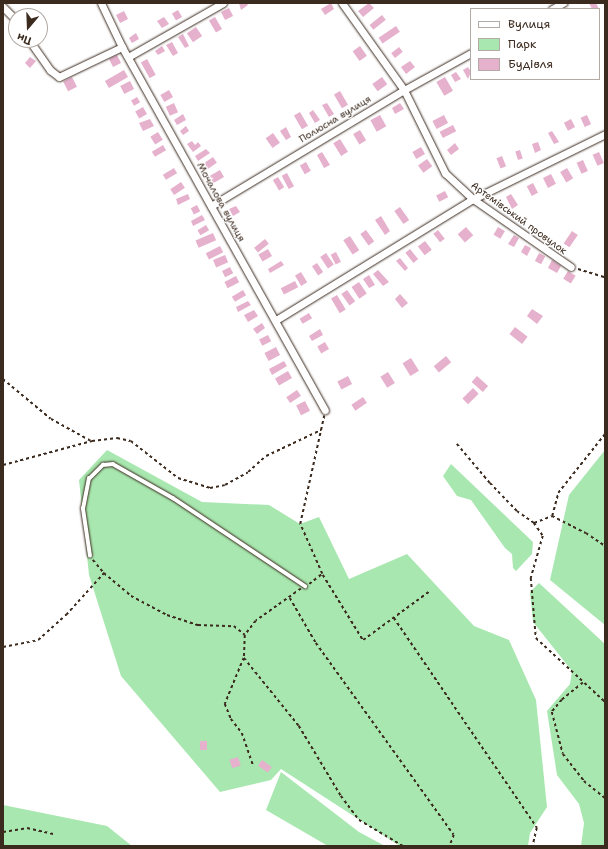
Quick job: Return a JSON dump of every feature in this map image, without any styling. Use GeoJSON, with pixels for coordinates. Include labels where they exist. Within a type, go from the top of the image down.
{"type":"FeatureCollection","features":[{"type":"Feature","properties":{"kind":"street","name":"Мочалова вулиця"},"geometry":{"type":"LineString","coordinates":[[100,3],[122,47],[325,410]]}},
{"type":"Feature","properties":{"kind":"street"},"geometry":{"type":"LineString","coordinates":[[128,57],[223,3]]}},
{"type":"Feature","properties":{"kind":"street","name":"Артемівський провулок"},"geometry":{"type":"LineString","coordinates":[[342,3],[404,90],[445,173],[473,199],[571,267]]}},
{"type":"Feature","properties":{"kind":"street"},"geometry":{"type":"LineString","coordinates":[[554,8],[563,3]]}},
{"type":"Feature","properties":{"kind":"street"},"geometry":{"type":"LineString","coordinates":[[35,48],[50,70],[59,77],[122,47]]}},
{"type":"Feature","properties":{"kind":"street","name":"Полюсна вулиця"},"geometry":{"type":"LineString","coordinates":[[211,206],[404,90],[470,54]]}},
{"type":"Feature","properties":{"kind":"street"},"geometry":{"type":"LineString","coordinates":[[276,320],[473,199],[605,134]]}},
{"type":"Feature","properties":{"kind":"lane"},"geometry":{"type":"LineString","coordinates":[[90,556],[83,509],[89,479],[103,465],[113,464],[173,498],[305,586]]}},
{"type":"Feature","properties":{"kind":"path"},"geometry":{"type":"LineString","coordinates":[[571,267],[605,277]]}},
{"type":"Feature","properties":{"kind":"path"},"geometry":{"type":"LineString","coordinates":[[3,379],[51,419],[92,441]]}},
{"type":"Feature","properties":{"kind":"path"},"geometry":{"type":"LineString","coordinates":[[325,410],[300,524],[322,574],[363,640],[430,591]]}},
{"type":"Feature","properties":{"kind":"path"},"geometry":{"type":"LineString","coordinates":[[3,465],[92,441],[117,438],[130,441],[178,478],[210,488],[225,485],[248,472],[266,456],[321,430]]}},
{"type":"Feature","properties":{"kind":"path"},"geometry":{"type":"LineString","coordinates":[[552,516],[558,493],[605,434]]}},
{"type":"Feature","properties":{"kind":"path"},"geometry":{"type":"LineString","coordinates":[[457,444],[517,511],[534,523],[543,536],[531,578],[536,638],[605,702]]}},
{"type":"Feature","properties":{"kind":"path"},"geometry":{"type":"LineString","coordinates":[[534,523],[552,516],[586,533],[605,546]]}},
{"type":"Feature","properties":{"kind":"path"},"geometry":{"type":"LineString","coordinates":[[90,556],[104,573],[131,596],[167,615],[198,625],[234,626],[245,635]]}},
{"type":"Feature","properties":{"kind":"path"},"geometry":{"type":"LineString","coordinates":[[3,647],[38,640],[66,615],[104,573]]}},
{"type":"Feature","properties":{"kind":"path"},"geometry":{"type":"LineString","coordinates":[[253,765],[242,732],[231,719],[225,704],[244,658],[245,635],[256,621],[322,574]]}},
{"type":"Feature","properties":{"kind":"path"},"geometry":{"type":"LineString","coordinates":[[290,597],[316,643],[454,835],[450,846]]}},
{"type":"Feature","properties":{"kind":"path"},"geometry":{"type":"LineString","coordinates":[[394,618],[478,744],[537,828],[533,846]]}},
{"type":"Feature","properties":{"kind":"path"},"geometry":{"type":"LineString","coordinates":[[244,658],[299,726],[341,796],[359,820],[402,846]]}},
{"type":"Feature","properties":{"kind":"path"},"geometry":{"type":"LineString","coordinates":[[583,683],[562,700],[552,712],[563,754],[584,781],[605,798]]}},
{"type":"Feature","properties":{"kind":"path"},"geometry":{"type":"LineString","coordinates":[[3,832],[27,828],[54,834]]}},
{"type":"Feature","properties":{"kind":"green space"},"geometry":{"type":"Polygon","coordinates":[[[107,450],[202,502],[269,505],[300,524],[319,517],[349,579],[407,554],[474,626],[509,640],[536,700],[547,807],[530,833],[528,846],[400,846],[281,769],[271,780],[220,792],[121,676],[89,575],[79,480],[107,450]]]}},
{"type":"Feature","properties":{"kind":"green space"},"geometry":{"type":"Polygon","coordinates":[[[605,450],[605,625],[550,580],[569,495],[605,450]]]}},
{"type":"Feature","properties":{"kind":"green space"},"geometry":{"type":"Polygon","coordinates":[[[451,464],[533,542],[532,554],[516,571],[513,568],[512,554],[505,548],[471,500],[457,496],[443,476],[451,464]]]}},
{"type":"Feature","properties":{"kind":"green space"},"geometry":{"type":"Polygon","coordinates":[[[539,583],[605,644],[605,846],[581,846],[584,823],[579,804],[557,775],[547,711],[570,684],[572,671],[533,622],[530,592],[539,583]]]}},
{"type":"Feature","properties":{"kind":"green space"},"geometry":{"type":"Polygon","coordinates":[[[281,772],[359,832],[385,846],[328,846],[266,810],[281,772]]]}},
{"type":"Feature","properties":{"kind":"green space"},"geometry":{"type":"Polygon","coordinates":[[[3,805],[107,826],[132,846],[3,846],[3,805]]]}},
{"type":"Feature","properties":{"kind":"building"},"geometry":{"type":"Polygon","coordinates":[[[239,3],[247,3],[248,5],[241,10],[239,3]]]}},
{"type":"Feature","properties":{"kind":"building"},"geometry":{"type":"Polygon","coordinates":[[[331,3],[334,9],[325,15],[321,9],[331,3]]]}},
{"type":"Feature","properties":{"kind":"building"},"geometry":{"type":"Polygon","coordinates":[[[369,3],[374,8],[363,17],[358,11],[369,3]]]}},
{"type":"Feature","properties":{"kind":"building"},"geometry":{"type":"Polygon","coordinates":[[[589,3],[596,3],[598,8],[592,8],[589,3]]]}},
{"type":"Feature","properties":{"kind":"building"},"geometry":{"type":"Polygon","coordinates":[[[229,8],[233,16],[225,20],[221,12],[229,8]]]}},
{"type":"Feature","properties":{"kind":"building"},"geometry":{"type":"Polygon","coordinates":[[[178,10],[182,17],[176,20],[172,14],[178,10]]]}},
{"type":"Feature","properties":{"kind":"building"},"geometry":{"type":"Polygon","coordinates":[[[124,11],[128,19],[120,23],[116,15],[124,11]]]}},
{"type":"Feature","properties":{"kind":"building"},"geometry":{"type":"Polygon","coordinates":[[[382,15],[386,20],[373,30],[370,25],[382,15]]]}},
{"type":"Feature","properties":{"kind":"building"},"geometry":{"type":"Polygon","coordinates":[[[164,17],[169,24],[162,28],[157,21],[164,17]]]}},
{"type":"Feature","properties":{"kind":"building"},"geometry":{"type":"Polygon","coordinates":[[[215,17],[222,29],[216,33],[209,20],[215,17]]]}},
{"type":"Feature","properties":{"kind":"building"},"geometry":{"type":"Polygon","coordinates":[[[396,26],[400,32],[383,44],[379,38],[396,26]]]}},
{"type":"Feature","properties":{"kind":"building"},"geometry":{"type":"Polygon","coordinates":[[[196,27],[202,36],[193,42],[187,33],[196,27]]]}},
{"type":"Feature","properties":{"kind":"building"},"geometry":{"type":"Polygon","coordinates":[[[136,33],[139,39],[132,43],[129,38],[136,33]]]}},
{"type":"Feature","properties":{"kind":"building"},"geometry":{"type":"Polygon","coordinates":[[[183,34],[189,46],[185,48],[178,37],[183,34]]]}},
{"type":"Feature","properties":{"kind":"building"},"geometry":{"type":"Polygon","coordinates":[[[172,42],[178,53],[173,56],[166,45],[172,42]]]}},
{"type":"Feature","properties":{"kind":"building"},"geometry":{"type":"Polygon","coordinates":[[[162,46],[165,51],[158,55],[155,51],[162,46]]]}},
{"type":"Feature","properties":{"kind":"building"},"geometry":{"type":"Polygon","coordinates":[[[360,46],[367,56],[360,61],[353,51],[360,46]]]}},
{"type":"Feature","properties":{"kind":"building"},"geometry":{"type":"Polygon","coordinates":[[[399,47],[403,52],[395,58],[391,53],[399,47]]]}},
{"type":"Feature","properties":{"kind":"building"},"geometry":{"type":"Polygon","coordinates":[[[117,55],[121,63],[113,67],[109,59],[117,55]]]}},
{"type":"Feature","properties":{"kind":"building"},"geometry":{"type":"Polygon","coordinates":[[[30,57],[36,61],[30,68],[25,63],[30,57]]]}},
{"type":"Feature","properties":{"kind":"building"},"geometry":{"type":"Polygon","coordinates":[[[147,59],[156,75],[150,78],[141,62],[147,59]]]}},
{"type":"Feature","properties":{"kind":"building"},"geometry":{"type":"Polygon","coordinates":[[[410,61],[415,67],[406,74],[401,67],[410,61]]]}},
{"type":"Feature","properties":{"kind":"building"},"geometry":{"type":"Polygon","coordinates":[[[468,67],[470,70],[468,79],[463,70],[468,67]]]}},
{"type":"Feature","properties":{"kind":"building"},"geometry":{"type":"Polygon","coordinates":[[[124,70],[128,77],[109,88],[105,81],[124,70]]]}},
{"type":"Feature","properties":{"kind":"building"},"geometry":{"type":"Polygon","coordinates":[[[456,72],[461,79],[455,82],[451,75],[456,72]]]}},
{"type":"Feature","properties":{"kind":"building"},"geometry":{"type":"Polygon","coordinates":[[[72,77],[77,87],[68,91],[63,82],[72,77]]]}},
{"type":"Feature","properties":{"kind":"building"},"geometry":{"type":"Polygon","coordinates":[[[382,77],[387,84],[378,91],[372,84],[382,77]]]}},
{"type":"Feature","properties":{"kind":"building"},"geometry":{"type":"Polygon","coordinates":[[[445,77],[453,91],[444,96],[436,82],[445,77]]]}},
{"type":"Feature","properties":{"kind":"building"},"geometry":{"type":"Polygon","coordinates":[[[130,81],[134,89],[124,94],[120,86],[130,81]]]}},
{"type":"Feature","properties":{"kind":"building"},"geometry":{"type":"Polygon","coordinates":[[[169,90],[173,97],[164,102],[160,95],[169,90]]]}},
{"type":"Feature","properties":{"kind":"building"},"geometry":{"type":"Polygon","coordinates":[[[340,91],[348,105],[342,108],[334,94],[340,91]]]}},
{"type":"Feature","properties":{"kind":"building"},"geometry":{"type":"Polygon","coordinates":[[[137,97],[140,102],[134,106],[131,101],[137,97]]]}},
{"type":"Feature","properties":{"kind":"building"},"geometry":{"type":"Polygon","coordinates":[[[174,103],[178,112],[170,116],[166,107],[174,103]]]}},
{"type":"Feature","properties":{"kind":"building"},"geometry":{"type":"Polygon","coordinates":[[[327,103],[334,114],[329,117],[322,105],[327,103]]]}},
{"type":"Feature","properties":{"kind":"building"},"geometry":{"type":"Polygon","coordinates":[[[400,103],[404,109],[395,114],[392,108],[400,103]]]}},
{"type":"Feature","properties":{"kind":"building"},"geometry":{"type":"Polygon","coordinates":[[[143,107],[147,114],[139,118],[135,112],[143,107]]]}},
{"type":"Feature","properties":{"kind":"building"},"geometry":{"type":"Polygon","coordinates":[[[313,110],[320,120],[315,123],[309,113],[313,110]]]}},
{"type":"Feature","properties":{"kind":"building"},"geometry":{"type":"Polygon","coordinates":[[[300,112],[308,126],[302,129],[294,116],[300,112]]]}},
{"type":"Feature","properties":{"kind":"building"},"geometry":{"type":"Polygon","coordinates":[[[183,114],[186,120],[177,125],[174,120],[183,114]]]}},
{"type":"Feature","properties":{"kind":"building"},"geometry":{"type":"Polygon","coordinates":[[[380,115],[386,126],[377,132],[370,120],[380,115]]]}},
{"type":"Feature","properties":{"kind":"building"},"geometry":{"type":"Polygon","coordinates":[[[444,115],[448,123],[437,129],[432,121],[444,115]]]}},
{"type":"Feature","properties":{"kind":"building"},"geometry":{"type":"Polygon","coordinates":[[[587,115],[591,124],[585,127],[581,118],[587,115]]]}},
{"type":"Feature","properties":{"kind":"building"},"geometry":{"type":"Polygon","coordinates":[[[150,119],[154,126],[143,131],[139,123],[150,119]]]}},
{"type":"Feature","properties":{"kind":"building"},"geometry":{"type":"Polygon","coordinates":[[[571,119],[575,127],[568,131],[564,123],[571,119]]]}},
{"type":"Feature","properties":{"kind":"building"},"geometry":{"type":"Polygon","coordinates":[[[453,125],[456,131],[443,138],[440,132],[453,125]]]}},
{"type":"Feature","properties":{"kind":"building"},"geometry":{"type":"Polygon","coordinates":[[[186,126],[189,131],[183,135],[180,131],[186,126]]]}},
{"type":"Feature","properties":{"kind":"building"},"geometry":{"type":"Polygon","coordinates":[[[286,127],[291,137],[286,140],[280,131],[286,127]]]}},
{"type":"Feature","properties":{"kind":"building"},"geometry":{"type":"Polygon","coordinates":[[[360,130],[366,140],[359,144],[353,134],[360,130]]]}},
{"type":"Feature","properties":{"kind":"building"},"geometry":{"type":"Polygon","coordinates":[[[552,131],[559,142],[554,144],[548,133],[552,131]]]}},
{"type":"Feature","properties":{"kind":"building"},"geometry":{"type":"Polygon","coordinates":[[[158,132],[163,140],[155,144],[150,137],[158,132]]]}},
{"type":"Feature","properties":{"kind":"building"},"geometry":{"type":"Polygon","coordinates":[[[273,133],[280,143],[273,148],[266,138],[273,133]]]}},
{"type":"Feature","properties":{"kind":"building"},"geometry":{"type":"Polygon","coordinates":[[[340,139],[348,152],[341,156],[333,143],[340,139]]]}},
{"type":"Feature","properties":{"kind":"building"},"geometry":{"type":"Polygon","coordinates":[[[192,141],[195,145],[198,142],[201,146],[193,152],[187,144],[192,141]]]}},
{"type":"Feature","properties":{"kind":"building"},"geometry":{"type":"Polygon","coordinates":[[[538,142],[541,150],[535,153],[532,144],[538,142]]]}},
{"type":"Feature","properties":{"kind":"building"},"geometry":{"type":"Polygon","coordinates":[[[455,143],[459,149],[451,155],[447,150],[455,143]]]}},
{"type":"Feature","properties":{"kind":"building"},"geometry":{"type":"Polygon","coordinates":[[[163,145],[166,150],[155,157],[152,152],[163,145]]]}},
{"type":"Feature","properties":{"kind":"building"},"geometry":{"type":"Polygon","coordinates":[[[421,147],[425,154],[416,159],[412,152],[421,147]]]}},
{"type":"Feature","properties":{"kind":"building"},"geometry":{"type":"Polygon","coordinates":[[[206,149],[210,153],[198,161],[195,156],[206,149]]]}},
{"type":"Feature","properties":{"kind":"building"},"geometry":{"type":"Polygon","coordinates":[[[520,150],[523,159],[518,160],[515,152],[520,150]]]}},
{"type":"Feature","properties":{"kind":"building"},"geometry":{"type":"Polygon","coordinates":[[[322,152],[330,165],[324,168],[317,155],[322,152]]]}},
{"type":"Feature","properties":{"kind":"building"},"geometry":{"type":"Polygon","coordinates":[[[599,152],[604,163],[597,166],[593,155],[599,152]]]}},
{"type":"Feature","properties":{"kind":"building"},"geometry":{"type":"Polygon","coordinates":[[[502,156],[506,166],[501,168],[496,158],[502,156]]]}},
{"type":"Feature","properties":{"kind":"building"},"geometry":{"type":"Polygon","coordinates":[[[213,157],[217,163],[204,171],[201,165],[213,157]]]}},
{"type":"Feature","properties":{"kind":"building"},"geometry":{"type":"Polygon","coordinates":[[[427,159],[432,166],[423,173],[418,165],[427,159]]]}},
{"type":"Feature","properties":{"kind":"building"},"geometry":{"type":"Polygon","coordinates":[[[583,160],[588,171],[581,174],[577,163],[583,160]]]}},
{"type":"Feature","properties":{"kind":"building"},"geometry":{"type":"Polygon","coordinates":[[[306,162],[311,171],[305,174],[300,165],[306,162]]]}},
{"type":"Feature","properties":{"kind":"building"},"geometry":{"type":"Polygon","coordinates":[[[174,168],[177,173],[166,180],[163,175],[174,168]]]}},
{"type":"Feature","properties":{"kind":"building"},"geometry":{"type":"Polygon","coordinates":[[[567,168],[573,178],[566,182],[560,172],[567,168]]]}},
{"type":"Feature","properties":{"kind":"building"},"geometry":{"type":"Polygon","coordinates":[[[220,170],[224,177],[212,184],[208,177],[220,170]]]}},
{"type":"Feature","properties":{"kind":"building"},"geometry":{"type":"Polygon","coordinates":[[[287,173],[294,186],[289,189],[282,176],[287,173]]]}},
{"type":"Feature","properties":{"kind":"building"},"geometry":{"type":"Polygon","coordinates":[[[551,174],[556,184],[548,188],[543,178],[551,174]]]}},
{"type":"Feature","properties":{"kind":"building"},"geometry":{"type":"Polygon","coordinates":[[[278,177],[284,187],[279,190],[273,180],[278,177]]]}},
{"type":"Feature","properties":{"kind":"building"},"geometry":{"type":"Polygon","coordinates":[[[181,182],[185,188],[174,195],[170,189],[181,182]]]}},
{"type":"Feature","properties":{"kind":"building"},"geometry":{"type":"Polygon","coordinates":[[[533,183],[538,193],[532,196],[527,186],[533,183]]]}},
{"type":"Feature","properties":{"kind":"building"},"geometry":{"type":"Polygon","coordinates":[[[445,191],[448,197],[439,202],[436,196],[445,191]]]}},
{"type":"Feature","properties":{"kind":"building"},"geometry":{"type":"Polygon","coordinates":[[[188,194],[190,199],[178,205],[176,199],[188,194]]]}},
{"type":"Feature","properties":{"kind":"building"},"geometry":{"type":"Polygon","coordinates":[[[511,194],[518,205],[512,209],[506,197],[511,194]]]}},
{"type":"Feature","properties":{"kind":"building"},"geometry":{"type":"Polygon","coordinates":[[[197,205],[200,211],[194,214],[191,208],[197,205]]]}},
{"type":"Feature","properties":{"kind":"building"},"geometry":{"type":"Polygon","coordinates":[[[236,206],[240,212],[233,216],[229,209],[236,206]]]}},
{"type":"Feature","properties":{"kind":"building"},"geometry":{"type":"Polygon","coordinates":[[[400,207],[409,220],[403,224],[394,211],[400,207]]]}},
{"type":"Feature","properties":{"kind":"building"},"geometry":{"type":"Polygon","coordinates":[[[202,215],[205,220],[193,226],[191,221],[202,215]]]}},
{"type":"Feature","properties":{"kind":"building"},"geometry":{"type":"Polygon","coordinates":[[[381,216],[390,231],[385,235],[375,220],[381,216]]]}},
{"type":"Feature","properties":{"kind":"building"},"geometry":{"type":"Polygon","coordinates":[[[206,225],[209,230],[201,235],[197,230],[206,225]]]}},
{"type":"Feature","properties":{"kind":"building"},"geometry":{"type":"Polygon","coordinates":[[[466,227],[473,235],[465,243],[458,234],[466,227]]]}},
{"type":"Feature","properties":{"kind":"building"},"geometry":{"type":"Polygon","coordinates":[[[498,227],[505,231],[500,239],[494,235],[498,227]]]}},
{"type":"Feature","properties":{"kind":"building"},"geometry":{"type":"Polygon","coordinates":[[[366,230],[374,241],[369,245],[360,234],[366,230]]]}},
{"type":"Feature","properties":{"kind":"building"},"geometry":{"type":"Polygon","coordinates":[[[438,230],[445,239],[440,242],[433,234],[438,230]]]}},
{"type":"Feature","properties":{"kind":"building"},"geometry":{"type":"Polygon","coordinates":[[[572,231],[578,235],[569,247],[564,243],[572,231]]]}},
{"type":"Feature","properties":{"kind":"building"},"geometry":{"type":"Polygon","coordinates":[[[213,233],[216,240],[199,248],[196,240],[213,233]]]}},
{"type":"Feature","properties":{"kind":"building"},"geometry":{"type":"Polygon","coordinates":[[[514,235],[519,238],[514,247],[508,244],[514,235]]]}},
{"type":"Feature","properties":{"kind":"building"},"geometry":{"type":"Polygon","coordinates":[[[350,236],[359,250],[353,255],[343,240],[350,236]]]}},
{"type":"Feature","properties":{"kind":"building"},"geometry":{"type":"Polygon","coordinates":[[[265,239],[269,244],[258,252],[254,248],[265,239]]]}},
{"type":"Feature","properties":{"kind":"building"},"geometry":{"type":"Polygon","coordinates":[[[425,241],[432,250],[425,255],[418,247],[425,241]]]}},
{"type":"Feature","properties":{"kind":"building"},"geometry":{"type":"Polygon","coordinates":[[[525,245],[531,248],[527,256],[521,252],[525,245]]]}},
{"type":"Feature","properties":{"kind":"building"},"geometry":{"type":"Polygon","coordinates":[[[220,246],[223,252],[209,260],[206,253],[220,246]]]}},
{"type":"Feature","properties":{"kind":"building"},"geometry":{"type":"Polygon","coordinates":[[[268,249],[272,256],[262,261],[258,255],[268,249]]]}},
{"type":"Feature","properties":{"kind":"building"},"geometry":{"type":"Polygon","coordinates":[[[410,249],[418,259],[414,263],[405,253],[410,249]]]}},
{"type":"Feature","properties":{"kind":"building"},"geometry":{"type":"Polygon","coordinates":[[[336,252],[341,262],[336,265],[331,255],[336,252]]]}},
{"type":"Feature","properties":{"kind":"building"},"geometry":{"type":"Polygon","coordinates":[[[326,253],[334,265],[328,269],[320,257],[326,253]]]}},
{"type":"Feature","properties":{"kind":"building"},"geometry":{"type":"Polygon","coordinates":[[[539,253],[545,256],[541,264],[535,261],[539,253]]]}},
{"type":"Feature","properties":{"kind":"building"},"geometry":{"type":"Polygon","coordinates":[[[225,255],[228,262],[216,267],[213,260],[225,255]]]}},
{"type":"Feature","properties":{"kind":"building"},"geometry":{"type":"Polygon","coordinates":[[[400,258],[408,268],[405,271],[396,261],[400,258]]]}},
{"type":"Feature","properties":{"kind":"building"},"geometry":{"type":"Polygon","coordinates":[[[552,260],[561,266],[557,273],[548,268],[552,260]]]}},
{"type":"Feature","properties":{"kind":"building"},"geometry":{"type":"Polygon","coordinates":[[[281,261],[284,265],[270,273],[268,269],[281,261]]]}},
{"type":"Feature","properties":{"kind":"building"},"geometry":{"type":"Polygon","coordinates":[[[317,263],[323,272],[318,275],[312,266],[317,263]]]}},
{"type":"Feature","properties":{"kind":"building"},"geometry":{"type":"Polygon","coordinates":[[[230,267],[233,273],[225,277],[222,271],[230,267]]]}},
{"type":"Feature","properties":{"kind":"building"},"geometry":{"type":"Polygon","coordinates":[[[378,270],[389,282],[383,286],[373,274],[378,270]]]}},
{"type":"Feature","properties":{"kind":"building"},"geometry":{"type":"Polygon","coordinates":[[[568,271],[576,276],[571,283],[563,279],[568,271]]]}},
{"type":"Feature","properties":{"kind":"building"},"geometry":{"type":"Polygon","coordinates":[[[301,272],[307,282],[301,286],[295,276],[301,272]]]}},
{"type":"Feature","properties":{"kind":"building"},"geometry":{"type":"Polygon","coordinates":[[[369,275],[375,285],[369,288],[363,279],[369,275]]]}},
{"type":"Feature","properties":{"kind":"building"},"geometry":{"type":"Polygon","coordinates":[[[236,276],[239,282],[228,288],[224,282],[236,276]]]}},
{"type":"Feature","properties":{"kind":"building"},"geometry":{"type":"Polygon","coordinates":[[[295,281],[298,287],[284,295],[281,288],[295,281]]]}},
{"type":"Feature","properties":{"kind":"building"},"geometry":{"type":"Polygon","coordinates":[[[359,282],[367,294],[359,299],[352,287],[359,282]]]}},
{"type":"Feature","properties":{"kind":"building"},"geometry":{"type":"Polygon","coordinates":[[[243,290],[246,295],[235,302],[232,297],[243,290]]]}},
{"type":"Feature","properties":{"kind":"building"},"geometry":{"type":"Polygon","coordinates":[[[347,290],[355,301],[350,305],[341,294],[347,290]]]}},
{"type":"Feature","properties":{"kind":"building"},"geometry":{"type":"Polygon","coordinates":[[[400,294],[408,303],[402,308],[395,299],[400,294]]]}},
{"type":"Feature","properties":{"kind":"building"},"geometry":{"type":"Polygon","coordinates":[[[337,295],[346,310],[340,313],[331,299],[337,295]]]}},
{"type":"Feature","properties":{"kind":"building"},"geometry":{"type":"Polygon","coordinates":[[[248,301],[251,305],[238,312],[236,307],[248,301]]]}},
{"type":"Feature","properties":{"kind":"building"},"geometry":{"type":"Polygon","coordinates":[[[532,309],[543,316],[537,324],[527,316],[532,309]]]}},
{"type":"Feature","properties":{"kind":"building"},"geometry":{"type":"Polygon","coordinates":[[[254,310],[258,316],[248,322],[244,315],[254,310]]]}},
{"type":"Feature","properties":{"kind":"building"},"geometry":{"type":"Polygon","coordinates":[[[309,313],[312,318],[303,324],[300,319],[309,313]]]}},
{"type":"Feature","properties":{"kind":"building"},"geometry":{"type":"Polygon","coordinates":[[[262,323],[265,328],[257,334],[253,329],[262,323]]]}},
{"type":"Feature","properties":{"kind":"building"},"geometry":{"type":"Polygon","coordinates":[[[515,327],[528,337],[522,344],[509,334],[515,327]]]}},
{"type":"Feature","properties":{"kind":"building"},"geometry":{"type":"Polygon","coordinates":[[[320,329],[323,335],[312,341],[309,336],[320,329]]]}},
{"type":"Feature","properties":{"kind":"building"},"geometry":{"type":"Polygon","coordinates":[[[268,335],[271,341],[262,346],[259,340],[268,335]]]}},
{"type":"Feature","properties":{"kind":"building"},"geometry":{"type":"Polygon","coordinates":[[[325,342],[329,349],[321,353],[317,346],[325,342]]]}},
{"type":"Feature","properties":{"kind":"building"},"geometry":{"type":"Polygon","coordinates":[[[276,347],[280,355],[269,361],[264,353],[276,347]]]}},
{"type":"Feature","properties":{"kind":"building"},"geometry":{"type":"Polygon","coordinates":[[[446,356],[451,362],[439,372],[434,366],[446,356]]]}},
{"type":"Feature","properties":{"kind":"building"},"geometry":{"type":"Polygon","coordinates":[[[411,358],[419,371],[410,376],[403,363],[411,358]]]}},
{"type":"Feature","properties":{"kind":"building"},"geometry":{"type":"Polygon","coordinates":[[[284,361],[287,366],[272,375],[269,369],[284,361]]]}},
{"type":"Feature","properties":{"kind":"building"},"geometry":{"type":"Polygon","coordinates":[[[288,371],[292,378],[279,385],[275,378],[288,371]]]}},
{"type":"Feature","properties":{"kind":"building"},"geometry":{"type":"Polygon","coordinates":[[[388,372],[395,383],[387,388],[380,377],[388,372]]]}},
{"type":"Feature","properties":{"kind":"building"},"geometry":{"type":"Polygon","coordinates":[[[348,376],[352,384],[341,389],[337,381],[348,376]]]}},
{"type":"Feature","properties":{"kind":"building"},"geometry":{"type":"Polygon","coordinates":[[[477,376],[488,386],[483,392],[472,382],[477,376]]]}},
{"type":"Feature","properties":{"kind":"building"},"geometry":{"type":"Polygon","coordinates":[[[473,388],[479,394],[468,404],[462,399],[473,388]]]}},
{"type":"Feature","properties":{"kind":"building"},"geometry":{"type":"Polygon","coordinates":[[[297,390],[301,396],[290,403],[286,397],[297,390]]]}},
{"type":"Feature","properties":{"kind":"building"},"geometry":{"type":"Polygon","coordinates":[[[363,397],[367,403],[355,411],[351,405],[363,397]]]}},
{"type":"Feature","properties":{"kind":"building"},"geometry":{"type":"Polygon","coordinates":[[[305,401],[310,411],[301,415],[296,406],[305,401]]]}},
{"type":"Feature","properties":{"kind":"building"},"geometry":{"type":"Polygon","coordinates":[[[200,741],[207,741],[207,750],[200,750],[200,741]]]}},
{"type":"Feature","properties":{"kind":"building"},"geometry":{"type":"Polygon","coordinates":[[[238,757],[241,766],[232,768],[229,760],[238,757]]]}},
{"type":"Feature","properties":{"kind":"building"},"geometry":{"type":"Polygon","coordinates":[[[262,760],[272,767],[268,773],[258,766],[262,760]]]}}]}
